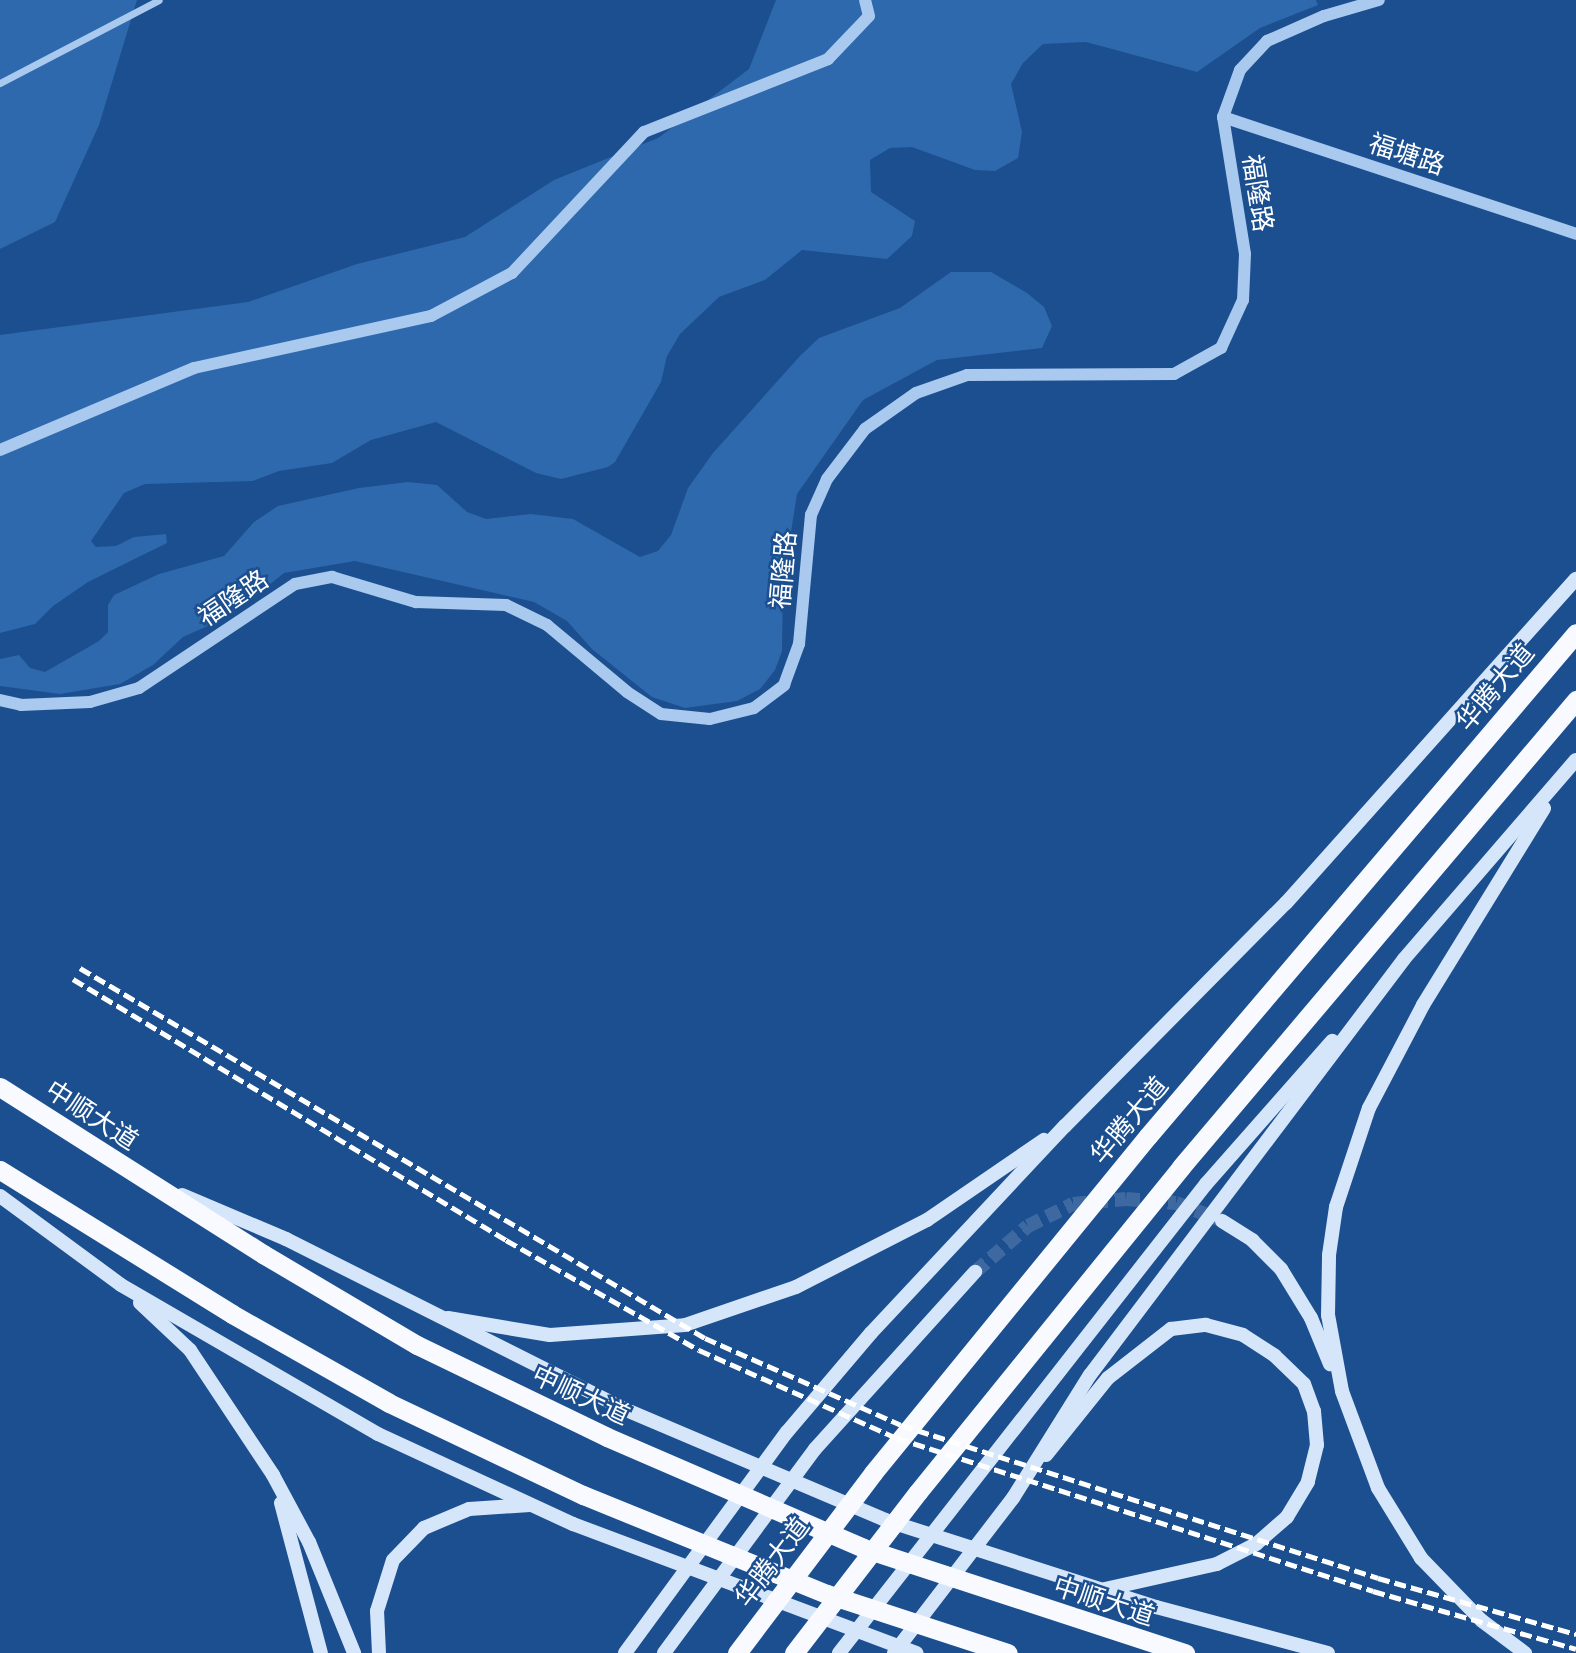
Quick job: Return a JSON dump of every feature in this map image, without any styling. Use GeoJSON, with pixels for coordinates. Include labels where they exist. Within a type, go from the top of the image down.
{"type":"FeatureCollection","features":[{"type":"Feature","properties":{"kind":"highway","name":"华腾大道"},"geometry":{"type":"LineString","coordinates":[[741,1647],[873,1473],[1149,1136],[1576,633]]}},
{"type":"Feature","properties":{"kind":"highway"},"geometry":{"type":"LineString","coordinates":[[794,1653],[918,1492],[1181,1167],[1576,700]]}},
{"type":"Feature","properties":{"kind":"highway","name":"中顺大道"},"geometry":{"type":"LineString","coordinates":[[0,1087],[145,1180],[417,1345],[607,1437],[863,1548],[1185,1653]]}},
{"type":"Feature","properties":{"kind":"highway"},"geometry":{"type":"LineString","coordinates":[[0,1170],[232,1314],[389,1404],[583,1495],[789,1579],[1008,1653]]}},
{"type":"Feature","properties":{"kind":"main road"},"geometry":{"type":"LineString","coordinates":[[625,1653],[658,1603],[787,1432],[871,1334],[1065,1126],[1286,903],[1576,579]]}},
{"type":"Feature","properties":{"kind":"main road"},"geometry":{"type":"LineString","coordinates":[[839,1653],[951,1506],[1206,1184],[1571,765]]}},
{"type":"Feature","properties":{"kind":"main road"},"geometry":{"type":"LineString","coordinates":[[1342,1391],[1328,1315],[1329,1255],[1349,1160],[1369,1108],[1423,1005],[1571,765]]}},
{"type":"Feature","properties":{"kind":"main road"},"geometry":{"type":"LineString","coordinates":[[1013,1498],[1090,1375],[1404,959]]}},
{"type":"Feature","properties":{"kind":"main road"},"geometry":{"type":"LineString","coordinates":[[433,1316],[550,1335],[685,1325],[796,1287],[927,1220],[1065,1126]]}},
{"type":"Feature","properties":{"kind":"main road"},"geometry":{"type":"LineString","coordinates":[[145,1180],[286,1238],[433,1316],[624,1409],[886,1520],[1102,1590],[1328,1653]]}},
{"type":"Feature","properties":{"kind":"main road"},"geometry":{"type":"LineString","coordinates":[[0,1196],[121,1285],[378,1434],[532,1505],[917,1653]]}},
{"type":"Feature","properties":{"kind":"main road"},"geometry":{"type":"LineString","coordinates":[[1222,1221],[1252,1240],[1281,1269],[1311,1318],[1378,1488],[1421,1558],[1482,1621],[1525,1653]]}},
{"type":"Feature","properties":{"kind":"main road"},"geometry":{"type":"LineString","coordinates":[[664,1653],[687,1618],[815,1449],[975,1272]]}},
{"type":"Feature","properties":{"kind":"main road"},"geometry":{"type":"LineString","coordinates":[[121,1285],[190,1350],[273,1475],[309,1542],[354,1653]]}},
{"type":"Feature","properties":{"kind":"main road"},"geometry":{"type":"LineString","coordinates":[[894,1653],[1108,1378],[1171,1329],[1206,1325],[1243,1335],[1275,1356],[1304,1384],[1314,1411],[1317,1445],[1308,1482],[1287,1517],[1256,1544],[1217,1564],[1102,1590]]}},
{"type":"Feature","properties":{"kind":"main road"},"geometry":{"type":"LineString","coordinates":[[273,1475],[321,1653]]}},
{"type":"Feature","properties":{"kind":"main road"},"geometry":{"type":"LineString","coordinates":[[379,1653],[377,1611],[393,1560],[424,1528],[468,1509],[532,1505]]}},
{"type":"Feature","properties":{"kind":"street"},"geometry":{"type":"LineString","coordinates":[[0,83],[159,0]]}},
{"type":"Feature","properties":{"kind":"street"},"geometry":{"type":"LineString","coordinates":[[0,450],[194,368],[431,316],[512,273],[644,132],[828,59],[869,16],[865,0]]}},
{"type":"Feature","properties":{"kind":"street","name":"福隆路"},"geometry":{"type":"LineString","coordinates":[[0,701],[21,705],[90,702],[139,688],[295,584],[332,577],[416,602],[506,604],[547,625],[627,692],[661,714],[710,719],[754,708],[785,685],[799,644],[811,515],[827,479],[865,429],[916,393],[967,375],[1174,374],[1221,348],[1243,300],[1245,254],[1223,117],[1240,70],[1267,41],[1324,16],[1379,0]]}},
{"type":"Feature","properties":{"kind":"street","name":"福塘路"},"geometry":{"type":"LineString","coordinates":[[1223,117],[1576,234]]}},
{"type":"Feature","properties":{"kind":"shaded area"},"geometry":{"type":"Polygon","coordinates":[[[0,0],[137,0],[99,125],[55,222],[0,249],[0,0]]]}},
{"type":"Feature","properties":{"kind":"shaded area"},"geometry":{"type":"Polygon","coordinates":[[[776,0],[1316,0],[1318,5],[1260,28],[1197,72],[1086,42],[1043,44],[1023,63],[1011,84],[1022,132],[1018,158],[995,171],[975,170],[912,147],[890,148],[870,160],[871,192],[915,221],[912,236],[887,259],[802,250],[765,280],[719,297],[680,334],[667,356],[661,382],[615,462],[608,467],[561,479],[536,473],[436,422],[371,440],[332,463],[279,471],[253,481],[145,484],[124,493],[91,541],[96,547],[116,546],[134,537],[166,534],[167,543],[88,582],[53,606],[35,624],[0,633],[0,335],[248,302],[357,264],[465,237],[554,180],[658,138],[749,69],[776,0]]]}},
{"type":"Feature","properties":{"kind":"shaded area"},"geometry":{"type":"Polygon","coordinates":[[[951,272],[991,272],[1027,293],[1044,307],[1052,326],[1042,348],[937,360],[863,400],[797,494],[783,583],[782,651],[775,670],[760,689],[737,701],[685,708],[652,697],[592,649],[567,621],[534,602],[355,561],[284,573],[230,616],[183,637],[153,665],[120,684],[60,694],[0,686],[0,659],[19,655],[30,668],[45,672],[99,641],[108,632],[108,605],[114,595],[159,574],[224,556],[254,522],[278,506],[359,488],[408,482],[437,485],[467,512],[486,519],[531,514],[573,519],[640,557],[658,551],[671,535],[688,488],[713,453],[800,356],[819,338],[900,308],[951,272]]]}},
{"type":"Feature","properties":{"kind":"tunnel"},"geometry":{"type":"LineString","coordinates":[[975,1272],[1028,1226],[1073,1204],[1126,1199],[1176,1203],[1221,1220]]}},
{"type":"Feature","properties":{"kind":"railway"},"geometry":{"type":"LineString","coordinates":[[80,968],[705,1338],[901,1425],[1378,1578],[1576,1634]]}},
{"type":"Feature","properties":{"kind":"railway"},"geometry":{"type":"LineString","coordinates":[[73,979],[506,1240],[699,1350],[897,1438],[1373,1591],[1576,1649]]}}]}
